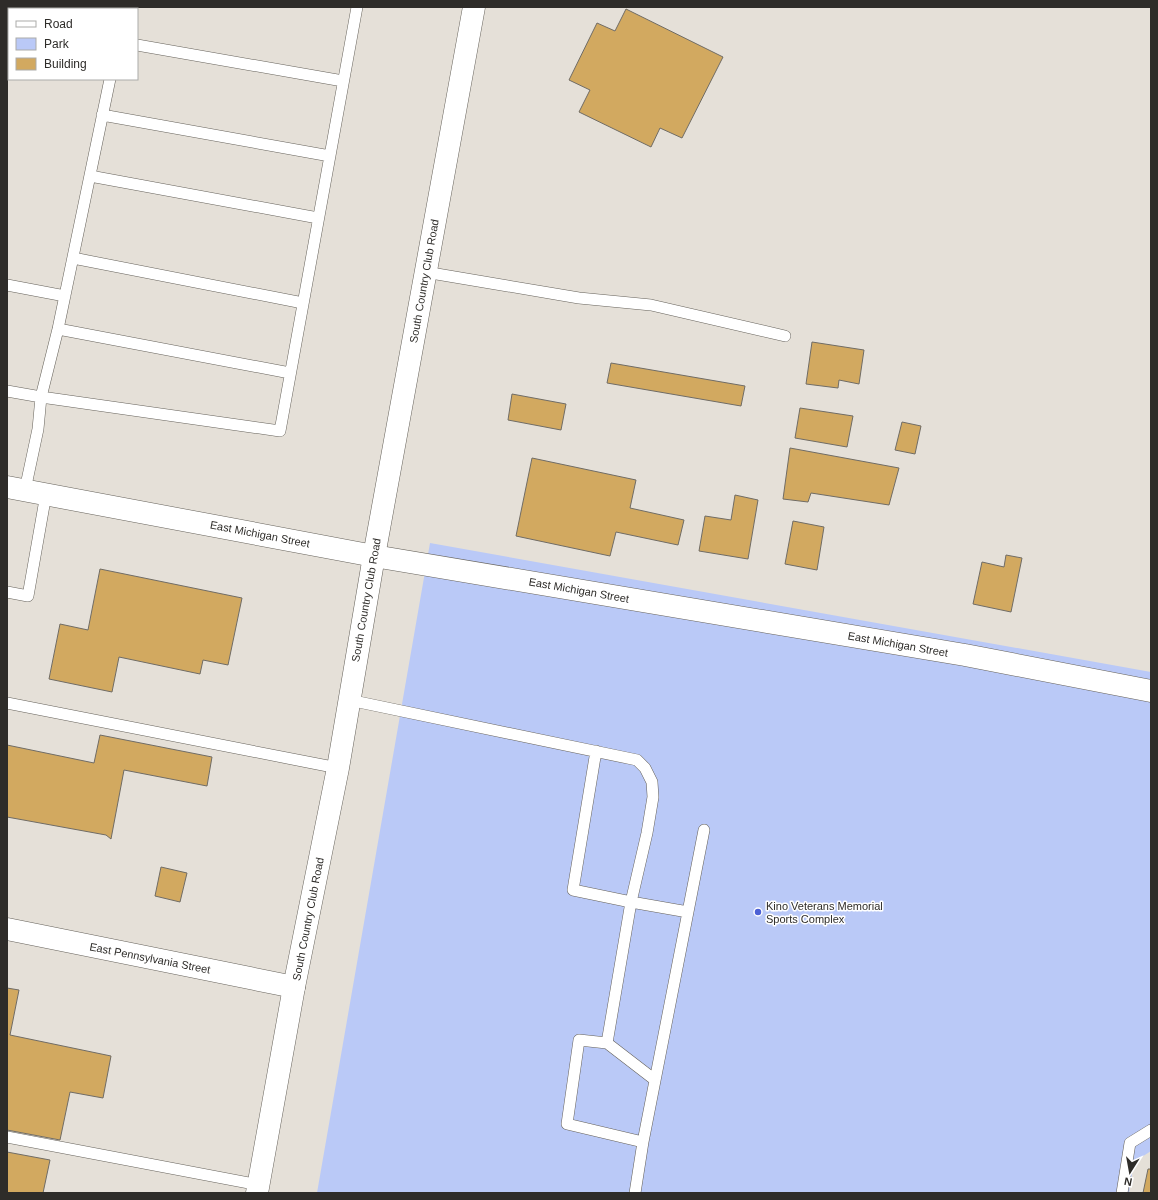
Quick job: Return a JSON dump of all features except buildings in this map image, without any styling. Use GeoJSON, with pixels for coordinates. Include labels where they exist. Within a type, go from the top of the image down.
{"type":"FeatureCollection","features":[{"type":"Feature","properties":{"kind":"street","name":"South Country Club Road"},"geometry":{"type":"LineString","coordinates":[[258,1189],[294,987],[338,768],[374,556],[474,7]]}},
{"type":"Feature","properties":{"kind":"street","name":"East Michigan Street"},"geometry":{"type":"LineString","coordinates":[[26,490],[374,556],[965,655],[1151,692]]}},
{"type":"Feature","properties":{"kind":"street","name":"East Pennsylvania Street"},"geometry":{"type":"LineString","coordinates":[[7,929],[294,987]]}},
{"type":"Feature","properties":{"kind":"lane"},"geometry":{"type":"LineString","coordinates":[[7,391],[280,431],[357,7]]}},
{"type":"Feature","properties":{"kind":"lane"},"geometry":{"type":"LineString","coordinates":[[138,45],[343,81]]}},
{"type":"Feature","properties":{"kind":"lane"},"geometry":{"type":"LineString","coordinates":[[7,592],[28,596],[26,490],[38,429],[41,397],[58,329],[110,80]]}},
{"type":"Feature","properties":{"kind":"lane"},"geometry":{"type":"LineString","coordinates":[[102,115],[330,156]]}},
{"type":"Feature","properties":{"kind":"lane"},"geometry":{"type":"LineString","coordinates":[[90,176],[318,218]]}},
{"type":"Feature","properties":{"kind":"lane"},"geometry":{"type":"LineString","coordinates":[[73,258],[303,303]]}},
{"type":"Feature","properties":{"kind":"lane"},"geometry":{"type":"LineString","coordinates":[[425,272],[579,298],[651,305],[785,336]]}},
{"type":"Feature","properties":{"kind":"lane"},"geometry":{"type":"LineString","coordinates":[[7,285],[65,296]]}},
{"type":"Feature","properties":{"kind":"lane"},"geometry":{"type":"LineString","coordinates":[[58,329],[290,373]]}},
{"type":"Feature","properties":{"kind":"lane"},"geometry":{"type":"LineString","coordinates":[[349,700],[637,760],[646,768],[652,782],[653,797],[632,902],[607,1043]]}},
{"type":"Feature","properties":{"kind":"lane"},"geometry":{"type":"LineString","coordinates":[[7,703],[338,768]]}},
{"type":"Feature","properties":{"kind":"lane"},"geometry":{"type":"LineString","coordinates":[[596,751],[573,890],[688,912]]}},
{"type":"Feature","properties":{"kind":"lane"},"geometry":{"type":"LineString","coordinates":[[634,1193],[704,830]]}},
{"type":"Feature","properties":{"kind":"lane"},"geometry":{"type":"LineString","coordinates":[[643,1142],[567,1124],[579,1040],[607,1043],[655,1080]]}},
{"type":"Feature","properties":{"kind":"lane"},"geometry":{"type":"LineString","coordinates":[[1122,1193],[1130,1142],[1151,1130]]}},
{"type":"Feature","properties":{"kind":"lane"},"geometry":{"type":"LineString","coordinates":[[7,1137],[258,1189]]}},
{"type":"Feature","properties":{"kind":"green space","name":"Kino Veterans Memorial Sports Complex"},"geometry":{"type":"Polygon","coordinates":[[[430,543],[1151,672],[1151,1151],[1134,1162],[1129,1193],[317,1193],[430,543]]]}},
{"type":"Feature","properties":{"kind":"place","name":"Kino Veterans Memorial Sports Complex"},"geometry":{"type":"Point","coordinates":[758,912]}}]}
